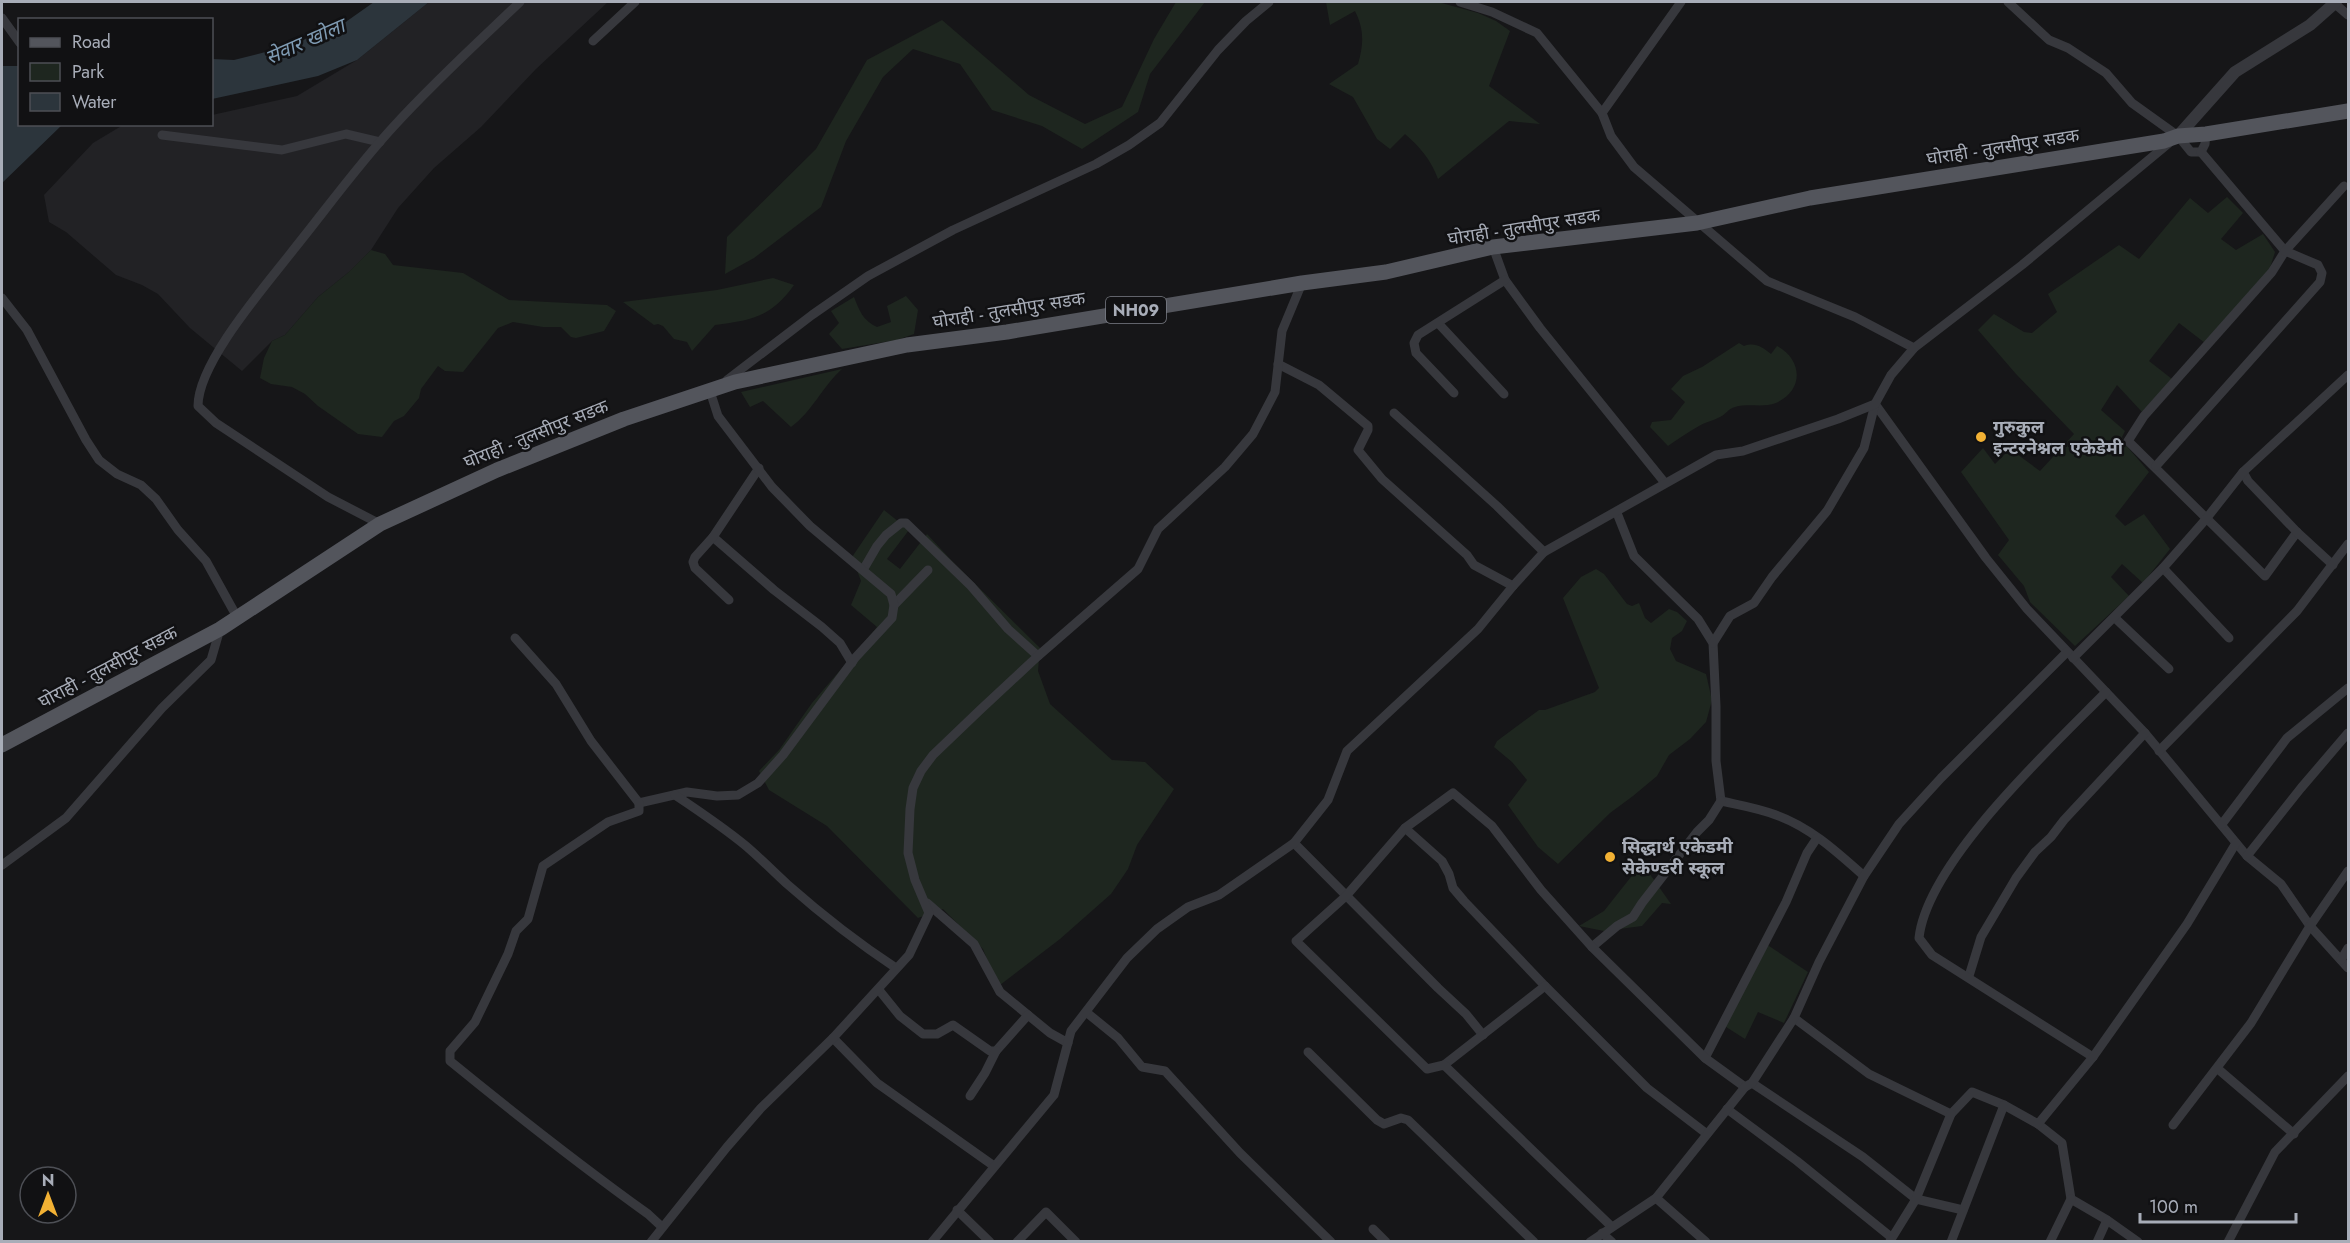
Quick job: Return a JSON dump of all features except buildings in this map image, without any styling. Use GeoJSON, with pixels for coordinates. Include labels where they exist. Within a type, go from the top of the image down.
{"type":"FeatureCollection","features":[{"type":"Feature","properties":{"kind":"main road","name":"घोराही - तुलसीपुर सडक"},"geometry":{"type":"LineString","coordinates":[[2,746],[220,629],[380,524],[497,470],[624,419],[735,382],[907,345],[1007,332],[1302,283],[1386,272],[1493,248],[1697,223],[1810,198],[2164,141],[2178,136],[2206,134],[2349,111]]}},
{"type":"Feature","properties":{"kind":"street"},"geometry":{"type":"LineString","coordinates":[[380,524],[328,497],[216,423],[198,406],[198,396],[205,378],[248,304],[380,142],[473,46],[520,2]]}},
{"type":"Feature","properties":{"kind":"street"},"geometry":{"type":"LineString","coordinates":[[593,41],[635,2]]}},
{"type":"Feature","properties":{"kind":"street"},"geometry":{"type":"LineString","coordinates":[[639,803],[687,792],[717,796],[738,795],[758,783],[783,755],[852,663],[892,618],[894,606],[891,594],[885,586],[810,526],[772,487],[718,416],[712,391],[812,315],[868,276],[953,230],[1096,164],[1129,145],[1160,123],[1218,50],[1246,21],[1269,2]]}},
{"type":"Feature","properties":{"kind":"street"},"geometry":{"type":"LineString","coordinates":[[1460,2],[1492,12],[1537,33],[1602,113],[1611,136],[1634,167],[1767,281],[1855,317],[1914,348]]}},
{"type":"Feature","properties":{"kind":"street"},"geometry":{"type":"LineString","coordinates":[[1602,113],[1681,2]]}},
{"type":"Feature","properties":{"kind":"street"},"geometry":{"type":"LineString","coordinates":[[2008,2],[2049,40],[2068,48],[2106,73],[2132,103],[2178,136],[2191,152],[2200,152],[2285,251],[2318,264],[2322,273],[2320,282],[2156,466]]}},
{"type":"Feature","properties":{"kind":"street"},"geometry":{"type":"LineString","coordinates":[[1713,643],[1730,616],[1754,603],[1772,577],[1827,511],[1863,448],[1875,404],[1891,375],[1914,348],[2022,265],[2178,136],[2235,72],[2310,25],[2335,2],[2349,15]]}},
{"type":"Feature","properties":{"kind":"street"},"geometry":{"type":"LineString","coordinates":[[2,18],[18,40]]}},
{"type":"Feature","properties":{"kind":"street"},"geometry":{"type":"LineString","coordinates":[[162,135],[282,150],[346,134],[380,142]]}},
{"type":"Feature","properties":{"kind":"street"},"geometry":{"type":"LineString","coordinates":[[2200,152],[2205,144],[2206,134]]}},
{"type":"Feature","properties":{"kind":"street"},"geometry":{"type":"LineString","coordinates":[[2297,532],[2265,576],[2156,466],[2128,441],[2144,416],[2272,272],[2285,251],[2343,186]]}},
{"type":"Feature","properties":{"kind":"street"},"geometry":{"type":"LineString","coordinates":[[1493,248],[1505,280],[1540,328],[1665,483]]}},
{"type":"Feature","properties":{"kind":"street"},"geometry":{"type":"LineString","coordinates":[[1454,393],[1416,352],[1414,343],[1418,335],[1505,280]]}},
{"type":"Feature","properties":{"kind":"street"},"geometry":{"type":"LineString","coordinates":[[651,1242],[761,1108],[833,1038],[909,955],[929,913],[915,880],[908,853],[909,809],[913,788],[921,771],[933,755],[1038,656],[1138,569],[1158,529],[1225,467],[1253,435],[1275,392],[1282,331],[1302,283]]}},
{"type":"Feature","properties":{"kind":"street"},"geometry":{"type":"LineString","coordinates":[[2,298],[27,330],[86,440],[99,459],[117,474],[141,484],[156,499],[178,530],[206,561],[237,617]]}},
{"type":"Feature","properties":{"kind":"street"},"geometry":{"type":"LineString","coordinates":[[1438,323],[1504,394]]}},
{"type":"Feature","properties":{"kind":"street"},"geometry":{"type":"LineString","coordinates":[[1278,364],[1319,385],[1359,417],[1368,426],[1368,430],[1358,450],[1382,479],[1467,555],[1474,565],[1513,586]]}},
{"type":"Feature","properties":{"kind":"street"},"geometry":{"type":"LineString","coordinates":[[1590,1242],[1656,1198],[1748,1085],[1794,1018],[1819,962],[1864,876],[1899,824],[1941,778],[2070,655],[2115,618],[2206,519],[2243,472],[2349,375]]}},
{"type":"Feature","properties":{"kind":"street"},"geometry":{"type":"LineString","coordinates":[[932,1242],[1054,1095],[1071,1031],[1127,958],[1157,929],[1188,908],[1219,895],[1294,843],[1328,800],[1347,751],[1478,629],[1544,552],[1617,513],[1716,455],[1743,451],[1875,404]]}},
{"type":"Feature","properties":{"kind":"street"},"geometry":{"type":"LineString","coordinates":[[1875,404],[1986,558],[2070,655],[2145,733],[2247,856],[2281,884],[2310,926],[2349,968]]}},
{"type":"Feature","properties":{"kind":"street"},"geometry":{"type":"LineString","coordinates":[[1394,413],[1544,552]]}},
{"type":"Feature","properties":{"kind":"street"},"geometry":{"type":"LineString","coordinates":[[729,600],[695,568],[694,557],[713,537],[759,468]]}},
{"type":"Feature","properties":{"kind":"street"},"geometry":{"type":"LineString","coordinates":[[2243,472],[2248,481],[2297,532],[2333,565]]}},
{"type":"Feature","properties":{"kind":"street"},"geometry":{"type":"LineString","coordinates":[[1592,947],[1617,926],[1633,917],[1721,801],[1716,761],[1713,643],[1698,619],[1634,556],[1617,513]]}},
{"type":"Feature","properties":{"kind":"street"},"geometry":{"type":"LineString","coordinates":[[863,570],[886,535],[901,523],[906,523],[971,586],[1008,629],[1038,656]]}},
{"type":"Feature","properties":{"kind":"street"},"geometry":{"type":"LineString","coordinates":[[713,537],[840,643],[852,663]]}},
{"type":"Feature","properties":{"kind":"street"},"geometry":{"type":"LineString","coordinates":[[2159,751],[2297,611],[2349,544]]}},
{"type":"Feature","properties":{"kind":"street"},"geometry":{"type":"LineString","coordinates":[[2163,568],[2229,638]]}},
{"type":"Feature","properties":{"kind":"street"},"geometry":{"type":"LineString","coordinates":[[894,606],[928,570]]}},
{"type":"Feature","properties":{"kind":"street"},"geometry":{"type":"LineString","coordinates":[[2115,618],[2169,669]]}},
{"type":"Feature","properties":{"kind":"street"},"geometry":{"type":"LineString","coordinates":[[2,865],[66,818],[162,708],[211,660],[220,629]]}},
{"type":"Feature","properties":{"kind":"street"},"geometry":{"type":"LineString","coordinates":[[515,638],[556,684],[591,741],[639,803],[639,811],[600,827],[543,866],[528,919],[516,931],[508,954],[475,1022],[450,1051],[450,1060],[518,1114],[541,1136],[648,1214],[662,1227]]}},
{"type":"Feature","properties":{"kind":"street"},"geometry":{"type":"LineString","coordinates":[[2222,824],[2287,738],[2349,688]]}},
{"type":"Feature","properties":{"kind":"street"},"geometry":{"type":"LineString","coordinates":[[2093,1057],[1969,976],[1932,955],[1919,938],[1921,924],[1952,861],[2031,769],[2106,692]]}},
{"type":"Feature","properties":{"kind":"street"},"geometry":{"type":"LineString","coordinates":[[1969,976],[1981,937],[2016,878],[2035,852],[2145,733]]}},
{"type":"Feature","properties":{"kind":"street"},"geometry":{"type":"LineString","coordinates":[[2247,856],[2301,788],[2349,733]]}},
{"type":"Feature","properties":{"kind":"street"},"geometry":{"type":"LineString","coordinates":[[1545,987],[1444,1065],[1427,1069],[1296,941],[1346,896],[1405,828],[1453,793],[1492,826],[1541,890],[1592,947],[1705,1058],[1863,1157],[1917,1199],[1963,1210]]}},
{"type":"Feature","properties":{"kind":"street"},"geometry":{"type":"LineString","coordinates":[[675,795],[715,821],[818,911],[839,925],[861,945],[897,968]]}},
{"type":"Feature","properties":{"kind":"street"},"geometry":{"type":"LineString","coordinates":[[1721,801],[1775,814],[1802,827],[1864,876]]}},
{"type":"Feature","properties":{"kind":"street"},"geometry":{"type":"LineString","coordinates":[[1405,828],[1442,861],[1453,888],[1545,987],[1647,1088],[1707,1134]]}},
{"type":"Feature","properties":{"kind":"street"},"geometry":{"type":"LineString","coordinates":[[1705,1058],[1786,902],[1807,853],[1817,838]]}},
{"type":"Feature","properties":{"kind":"street"},"geometry":{"type":"LineString","coordinates":[[1294,843],[1466,1014],[1483,1035]]}},
{"type":"Feature","properties":{"kind":"street"},"geometry":{"type":"LineString","coordinates":[[2038,1124],[2093,1057],[2187,924],[2236,843]]}},
{"type":"Feature","properties":{"kind":"street"},"geometry":{"type":"LineString","coordinates":[[2173,1125],[2251,1023],[2310,926],[2349,871]]}},
{"type":"Feature","properties":{"kind":"street"},"geometry":{"type":"LineString","coordinates":[[926,902],[974,944],[1000,992],[1050,1033],[1068,1043]]}},
{"type":"Feature","properties":{"kind":"street"},"geometry":{"type":"LineString","coordinates":[[2341,960],[2349,948]]}},
{"type":"Feature","properties":{"kind":"street"},"geometry":{"type":"LineString","coordinates":[[879,990],[900,1016],[922,1034],[937,1034],[953,1025],[990,1051],[996,1051]]}},
{"type":"Feature","properties":{"kind":"street"},"geometry":{"type":"LineString","coordinates":[[1086,1012],[1119,1038],[1142,1066],[1165,1071],[1240,1153],[1331,1242]]}},
{"type":"Feature","properties":{"kind":"street"},"geometry":{"type":"LineString","coordinates":[[970,1096],[996,1051],[1028,1015]]}},
{"type":"Feature","properties":{"kind":"street"},"geometry":{"type":"LineString","coordinates":[[1794,1018],[1869,1074],[1951,1114]]}},
{"type":"Feature","properties":{"kind":"street"},"geometry":{"type":"LineString","coordinates":[[833,1038],[877,1083],[994,1166]]}},
{"type":"Feature","properties":{"kind":"street"},"geometry":{"type":"LineString","coordinates":[[1308,1052],[1377,1120],[1384,1124],[1401,1118],[1408,1120],[1534,1242]]}},
{"type":"Feature","properties":{"kind":"street"},"geometry":{"type":"LineString","coordinates":[[1444,1065],[1612,1227]]}},
{"type":"Feature","properties":{"kind":"street"},"geometry":{"type":"LineString","coordinates":[[2218,1069],[2294,1134]]}},
{"type":"Feature","properties":{"kind":"street"},"geometry":{"type":"LineString","coordinates":[[2228,1242],[2275,1152],[2349,1076]]}},
{"type":"Feature","properties":{"kind":"street"},"geometry":{"type":"LineString","coordinates":[[1727,1109],[1805,1168],[1890,1239],[1917,1199],[1951,1114],[1972,1092],[2004,1105],[2038,1124],[2062,1143],[2071,1199],[2050,1242]]}},
{"type":"Feature","properties":{"kind":"street"},"geometry":{"type":"LineString","coordinates":[[1951,1242],[2004,1105]]}},
{"type":"Feature","properties":{"kind":"street"},"geometry":{"type":"LineString","coordinates":[[1656,1198],[1706,1242]]}},
{"type":"Feature","properties":{"kind":"street"},"geometry":{"type":"LineString","coordinates":[[2071,1199],[2138,1242]]}},
{"type":"Feature","properties":{"kind":"street"},"geometry":{"type":"LineString","coordinates":[[957,1210],[990,1242]]}},
{"type":"Feature","properties":{"kind":"street"},"geometry":{"type":"LineString","coordinates":[[1017,1242],[1046,1212],[1076,1242]]}},
{"type":"Feature","properties":{"kind":"street"},"geometry":{"type":"LineString","coordinates":[[2097,1242],[2107,1220]]}},
{"type":"Feature","properties":{"kind":"street"},"geometry":{"type":"LineString","coordinates":[[1373,1229],[1386,1242]]}},
{"type":"Feature","properties":{"kind":"street"},"geometry":{"type":"LineString","coordinates":[[1602,1233],[1612,1242]]}},
{"type":"Feature","properties":{"kind":"shaded area"},"geometry":{"type":"Polygon","coordinates":[[[429,2],[608,2],[536,69],[481,127],[434,168],[398,208],[371,250],[349,272],[318,297],[285,335],[272,341],[242,371],[190,328],[158,294],[116,275],[66,232],[49,222],[44,195],[93,143],[121,126],[213,126],[213,115],[297,96],[357,60],[429,2]]]}},
{"type":"Feature","properties":{"kind":"green space"},"geometry":{"type":"Polygon","coordinates":[[[1176,2],[1205,2],[1150,74],[1138,112],[1082,149],[1042,126],[992,110],[960,64],[913,49],[883,77],[846,141],[821,207],[754,258],[725,274],[727,237],[816,149],[867,60],[942,20],[1029,95],[1085,124],[1122,107],[1154,39],[1176,2]]]}},
{"type":"Feature","properties":{"kind":"green space"},"geometry":{"type":"Polygon","coordinates":[[[1326,2],[1438,2],[1478,13],[1496,21],[1510,31],[1489,86],[1540,124],[1509,121],[1438,179],[1424,154],[1405,134],[1390,149],[1377,139],[1353,97],[1329,84],[1358,64],[1362,37],[1355,11],[1330,25],[1326,2]]]}},
{"type":"Feature","properties":{"kind":"green space"},"geometry":{"type":"Polygon","coordinates":[[[2227,197],[2243,213],[2221,239],[2236,250],[2263,234],[2275,252],[2269,271],[2205,343],[2179,323],[2149,361],[2172,379],[2142,412],[2117,385],[2101,410],[2125,431],[2122,437],[2124,443],[2149,472],[2115,516],[2125,526],[2144,514],[2170,549],[2143,583],[2122,564],[2111,577],[2129,596],[2075,646],[2030,602],[2024,586],[1998,555],[2009,540],[1961,472],[1983,448],[1995,464],[2010,449],[2040,471],[2074,434],[2016,374],[1978,330],[1994,314],[2024,332],[2032,333],[2057,312],[2048,294],[2119,245],[2139,259],[2190,198],[2208,213],[2227,197]]]}},
{"type":"Feature","properties":{"kind":"green space"},"geometry":{"type":"Polygon","coordinates":[[[371,250],[385,254],[393,265],[463,273],[509,300],[607,305],[616,311],[604,331],[576,338],[571,337],[561,327],[543,327],[513,322],[498,328],[463,372],[445,371],[438,366],[421,389],[419,398],[404,416],[394,421],[382,437],[358,434],[305,394],[292,387],[271,384],[260,378],[264,358],[272,341],[285,335],[318,297],[349,272],[371,250]]]}},
{"type":"Feature","properties":{"kind":"green space"},"geometry":{"type":"Polygon","coordinates":[[[773,278],[794,285],[777,304],[760,315],[751,319],[715,325],[692,351],[687,342],[674,339],[663,326],[654,325],[623,302],[717,290],[773,278]]]}},
{"type":"Feature","properties":{"kind":"green space"},"geometry":{"type":"Polygon","coordinates":[[[906,296],[918,310],[914,334],[897,340],[842,349],[829,334],[839,323],[831,311],[854,297],[865,318],[877,327],[891,322],[887,306],[906,296]]]}},
{"type":"Feature","properties":{"kind":"green space"},"geometry":{"type":"Polygon","coordinates":[[[1739,343],[1744,346],[1758,346],[1771,354],[1777,346],[1785,352],[1795,366],[1797,374],[1792,390],[1776,403],[1733,408],[1668,446],[1650,427],[1652,422],[1671,420],[1685,402],[1671,389],[1683,376],[1702,367],[1739,343]]]}},
{"type":"Feature","properties":{"kind":"green space"},"geometry":{"type":"Polygon","coordinates":[[[842,369],[805,414],[791,427],[763,401],[750,407],[741,392],[842,369]]]}},
{"type":"Feature","properties":{"kind":"green space"},"geometry":{"type":"Polygon","coordinates":[[[884,510],[909,530],[887,559],[900,569],[927,534],[1040,648],[1038,671],[1050,704],[1112,760],[1145,762],[1174,789],[1137,845],[1128,869],[1111,894],[1060,939],[1000,985],[996,983],[983,949],[943,909],[918,918],[827,826],[769,790],[759,771],[779,750],[812,703],[877,627],[851,605],[861,581],[852,557],[884,510]]]}},
{"type":"Feature","properties":{"kind":"green space"},"geometry":{"type":"Polygon","coordinates":[[[1596,569],[1604,574],[1627,604],[1632,606],[1639,603],[1645,618],[1651,623],[1669,609],[1677,612],[1687,621],[1682,631],[1672,638],[1670,649],[1676,661],[1706,674],[1712,700],[1706,722],[1690,739],[1669,755],[1657,776],[1610,813],[1558,864],[1538,847],[1508,805],[1527,780],[1512,762],[1494,747],[1497,741],[1539,710],[1545,710],[1595,692],[1599,688],[1563,598],[1581,577],[1596,569]]]}},
{"type":"Feature","properties":{"kind":"green space"},"geometry":{"type":"Polygon","coordinates":[[[1642,863],[1671,904],[1662,903],[1642,926],[1604,931],[1579,926],[1604,911],[1642,863]]]}},
{"type":"Feature","properties":{"kind":"green space"},"geometry":{"type":"Polygon","coordinates":[[[1766,944],[1808,972],[1784,1023],[1758,1012],[1745,1039],[1723,1025],[1766,944]]]}},
{"type":"Feature","properties":{"kind":"water","name":"सेवार खोला"},"geometry":{"type":"Polygon","coordinates":[[[374,2],[429,2],[357,60],[318,76],[213,99],[213,59],[234,60],[281,48],[340,26],[374,2]]]}},
{"type":"Feature","properties":{"kind":"water"},"geometry":{"type":"Polygon","coordinates":[[[2,66],[18,66],[18,126],[61,126],[2,183],[2,66]]]}},
{"type":"Feature","properties":{"kind":"place","name":"गुरुकुल इन्टरनेश्नल एकेडेमी"},"geometry":{"type":"Point","coordinates":[1981,437]}},
{"type":"Feature","properties":{"kind":"place","name":"सिद्धार्थ एकेडमी सेकेण्डरी स्कूल"},"geometry":{"type":"Point","coordinates":[1610,857]}}]}
